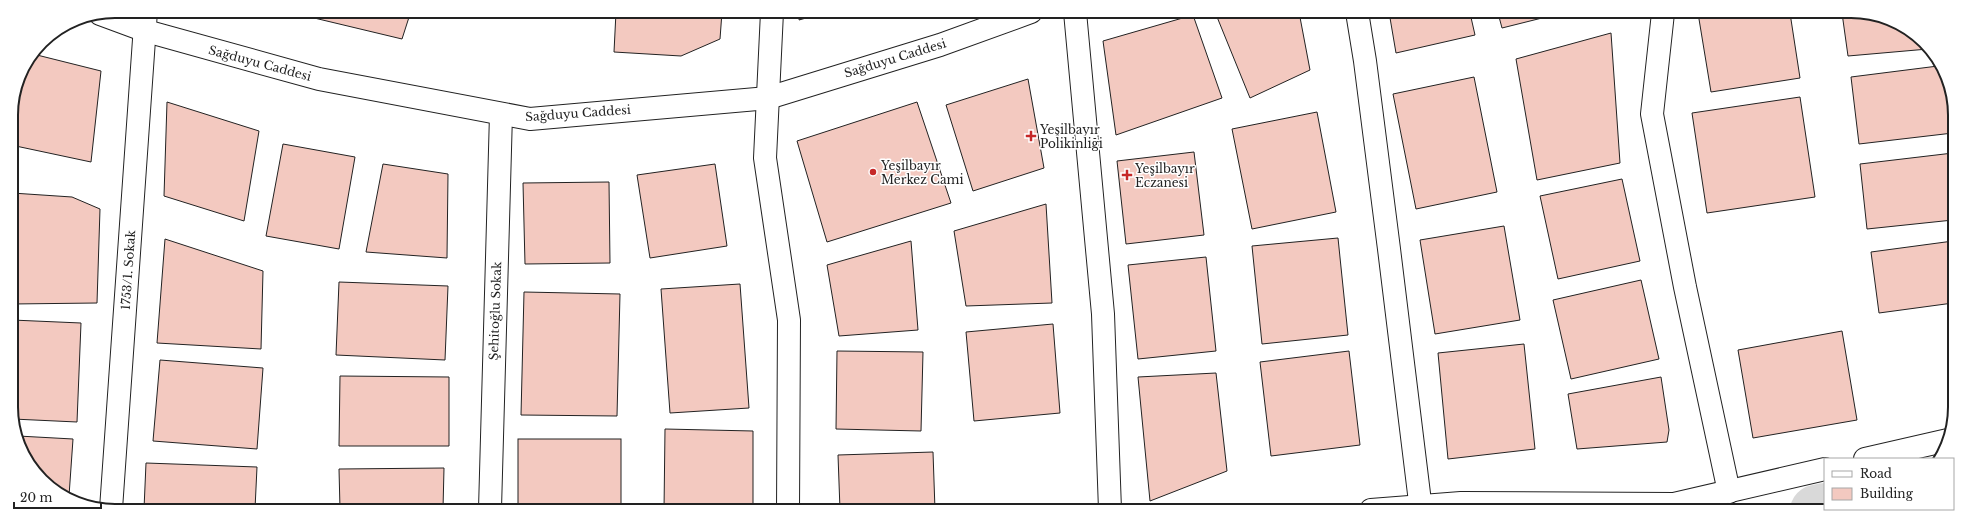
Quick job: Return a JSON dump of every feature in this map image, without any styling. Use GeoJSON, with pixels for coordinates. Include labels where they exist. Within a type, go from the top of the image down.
{"type":"FeatureCollection","features":[{"type":"Feature","properties":{"kind":"street","name":"Sağduyu Caddesi"},"geometry":{"type":"LineString","coordinates":[[126,18],[146,21],[318,79],[530,119],[768,98],[940,45],[1014,18]]}},
{"type":"Feature","properties":{"kind":"street"},"geometry":{"type":"LineString","coordinates":[[772,18],[765,158],[789,320],[788,504]]}},
{"type":"Feature","properties":{"kind":"street"},"geometry":{"type":"LineString","coordinates":[[1076,18],[1103,314],[1110,504]]}},
{"type":"Feature","properties":{"kind":"street"},"geometry":{"type":"LineString","coordinates":[[1358,18],[1369,92],[1420,504]]}},
{"type":"Feature","properties":{"kind":"street"},"geometry":{"type":"LineString","coordinates":[[1662,18],[1652,114],[1685,287],[1729,492]]}},
{"type":"Feature","properties":{"kind":"street","name":"1753/1. Sokak"},"geometry":{"type":"LineString","coordinates":[[110,504],[146,21]]}},
{"type":"Feature","properties":{"kind":"street","name":"Şehitoğlu Sokak"},"geometry":{"type":"LineString","coordinates":[[490,504],[501,114]]}},
{"type":"Feature","properties":{"kind":"street"},"geometry":{"type":"LineString","coordinates":[[1869,458],[1942,441]]}},
{"type":"Feature","properties":{"kind":"street"},"geometry":{"type":"LineString","coordinates":[[1453,504],[1674,504],[1824,469]]}},
{"type":"Feature","properties":{"kind":"building"},"geometry":{"type":"Polygon","coordinates":[[[314,18],[409,18],[402,39],[314,18]]]}},
{"type":"Feature","properties":{"kind":"building"},"geometry":{"type":"Polygon","coordinates":[[[616,18],[722,18],[720,39],[681,56],[614,52],[616,18]]]}},
{"type":"Feature","properties":{"kind":"building"},"geometry":{"type":"Polygon","coordinates":[[[1183,18],[1194,18],[1222,98],[1116,135],[1103,41],[1183,18]]]}},
{"type":"Feature","properties":{"kind":"building"},"geometry":{"type":"Polygon","coordinates":[[[1217,18],[1300,18],[1310,70],[1250,98],[1217,18]]]}},
{"type":"Feature","properties":{"kind":"building"},"geometry":{"type":"Polygon","coordinates":[[[1390,18],[1471,18],[1475,35],[1396,53],[1390,18]]]}},
{"type":"Feature","properties":{"kind":"building"},"geometry":{"type":"Polygon","coordinates":[[[1499,18],[1542,18],[1502,28],[1499,18]]]}},
{"type":"Feature","properties":{"kind":"building"},"geometry":{"type":"Polygon","coordinates":[[[1699,18],[1791,18],[1800,78],[1711,92],[1699,18]]]}},
{"type":"Feature","properties":{"kind":"building"},"geometry":{"type":"Polygon","coordinates":[[[1843,18],[1857,18],[1882,23],[1905,34],[1923,49],[1848,56],[1843,18]]]}},
{"type":"Feature","properties":{"kind":"building"},"geometry":{"type":"Polygon","coordinates":[[[1611,33],[1620,163],[1537,180],[1516,59],[1611,33]]]}},
{"type":"Feature","properties":{"kind":"building"},"geometry":{"type":"Polygon","coordinates":[[[38,55],[101,71],[91,162],[18,146],[18,109],[21,90],[28,72],[38,55]]]}},
{"type":"Feature","properties":{"kind":"building"},"geometry":{"type":"Polygon","coordinates":[[[1935,66],[1945,90],[1948,109],[1948,134],[1859,144],[1851,77],[1935,66]]]}},
{"type":"Feature","properties":{"kind":"building"},"geometry":{"type":"Polygon","coordinates":[[[1474,77],[1497,192],[1416,209],[1393,94],[1474,77]]]}},
{"type":"Feature","properties":{"kind":"building"},"geometry":{"type":"Polygon","coordinates":[[[1028,79],[1044,168],[973,191],[946,105],[1028,79]]]}},
{"type":"Feature","properties":{"kind":"building"},"geometry":{"type":"Polygon","coordinates":[[[1800,97],[1815,197],[1707,213],[1692,113],[1800,97]]]}},
{"type":"Feature","properties":{"kind":"building"},"geometry":{"type":"Polygon","coordinates":[[[167,102],[259,131],[244,221],[164,196],[167,102]]]}},
{"type":"Feature","properties":{"kind":"building","name":"Yeşilbayır Merkez Cami"},"geometry":{"type":"Polygon","coordinates":[[[917,102],[951,203],[827,242],[797,141],[917,102]]]}},
{"type":"Feature","properties":{"kind":"building"},"geometry":{"type":"Polygon","coordinates":[[[1317,112],[1336,212],[1252,229],[1232,129],[1317,112]]]}},
{"type":"Feature","properties":{"kind":"building"},"geometry":{"type":"Polygon","coordinates":[[[283,144],[355,157],[339,249],[266,236],[283,144]]]}},
{"type":"Feature","properties":{"kind":"building"},"geometry":{"type":"Polygon","coordinates":[[[1194,152],[1204,235],[1126,244],[1117,161],[1194,152]]]}},
{"type":"Feature","properties":{"kind":"building"},"geometry":{"type":"Polygon","coordinates":[[[1948,154],[1948,221],[1867,229],[1860,164],[1948,154]]]}},
{"type":"Feature","properties":{"kind":"building"},"geometry":{"type":"Polygon","coordinates":[[[383,164],[448,174],[447,258],[366,252],[383,164]]]}},
{"type":"Feature","properties":{"kind":"building"},"geometry":{"type":"Polygon","coordinates":[[[715,164],[727,246],[650,258],[637,175],[715,164]]]}},
{"type":"Feature","properties":{"kind":"building"},"geometry":{"type":"Polygon","coordinates":[[[1622,179],[1640,261],[1558,279],[1540,196],[1622,179]]]}},
{"type":"Feature","properties":{"kind":"building"},"geometry":{"type":"Polygon","coordinates":[[[609,182],[610,263],[525,264],[523,183],[609,182]]]}},
{"type":"Feature","properties":{"kind":"building"},"geometry":{"type":"Polygon","coordinates":[[[18,193],[72,197],[100,209],[97,303],[18,304],[18,193]]]}},
{"type":"Feature","properties":{"kind":"building"},"geometry":{"type":"Polygon","coordinates":[[[1046,204],[1052,303],[966,306],[954,231],[1046,204]]]}},
{"type":"Feature","properties":{"kind":"building"},"geometry":{"type":"Polygon","coordinates":[[[1504,226],[1520,320],[1435,334],[1420,240],[1504,226]]]}},
{"type":"Feature","properties":{"kind":"building"},"geometry":{"type":"Polygon","coordinates":[[[1338,238],[1348,335],[1262,344],[1252,246],[1338,238]]]}},
{"type":"Feature","properties":{"kind":"building"},"geometry":{"type":"Polygon","coordinates":[[[165,239],[263,271],[261,349],[157,343],[165,239]]]}},
{"type":"Feature","properties":{"kind":"building"},"geometry":{"type":"Polygon","coordinates":[[[911,241],[918,330],[839,336],[827,265],[911,241]]]}},
{"type":"Feature","properties":{"kind":"building"},"geometry":{"type":"Polygon","coordinates":[[[1948,242],[1948,304],[1879,313],[1871,252],[1948,242]]]}},
{"type":"Feature","properties":{"kind":"building"},"geometry":{"type":"Polygon","coordinates":[[[1206,257],[1216,351],[1138,359],[1128,265],[1206,257]]]}},
{"type":"Feature","properties":{"kind":"building"},"geometry":{"type":"Polygon","coordinates":[[[1641,280],[1659,359],[1571,379],[1553,300],[1641,280]]]}},
{"type":"Feature","properties":{"kind":"building"},"geometry":{"type":"Polygon","coordinates":[[[339,282],[448,286],[445,360],[336,355],[339,282]]]}},
{"type":"Feature","properties":{"kind":"building"},"geometry":{"type":"Polygon","coordinates":[[[740,284],[749,408],[670,413],[661,289],[740,284]]]}},
{"type":"Feature","properties":{"kind":"building"},"geometry":{"type":"Polygon","coordinates":[[[524,292],[620,294],[617,416],[521,415],[524,292]]]}},
{"type":"Feature","properties":{"kind":"building"},"geometry":{"type":"Polygon","coordinates":[[[18,320],[81,323],[77,422],[19,419],[18,320]]]}},
{"type":"Feature","properties":{"kind":"building"},"geometry":{"type":"Polygon","coordinates":[[[1053,324],[1060,413],[974,421],[966,332],[1053,324]]]}},
{"type":"Feature","properties":{"kind":"building"},"geometry":{"type":"Polygon","coordinates":[[[1842,331],[1857,420],[1753,438],[1738,350],[1842,331]]]}},
{"type":"Feature","properties":{"kind":"building"},"geometry":{"type":"Polygon","coordinates":[[[1524,344],[1535,449],[1448,459],[1438,353],[1524,344]]]}},
{"type":"Feature","properties":{"kind":"building"},"geometry":{"type":"Polygon","coordinates":[[[837,351],[923,352],[921,431],[836,429],[837,351]]]}},
{"type":"Feature","properties":{"kind":"building"},"geometry":{"type":"Polygon","coordinates":[[[1349,351],[1360,445],[1271,456],[1260,362],[1349,351]]]}},
{"type":"Feature","properties":{"kind":"building"},"geometry":{"type":"Polygon","coordinates":[[[160,360],[263,368],[257,449],[153,441],[160,360]]]}},
{"type":"Feature","properties":{"kind":"building"},"geometry":{"type":"Polygon","coordinates":[[[1216,373],[1227,471],[1150,501],[1138,377],[1216,373]]]}},
{"type":"Feature","properties":{"kind":"building"},"geometry":{"type":"Polygon","coordinates":[[[340,376],[449,377],[449,446],[339,446],[340,376]]]}},
{"type":"Feature","properties":{"kind":"building"},"geometry":{"type":"Polygon","coordinates":[[[1661,377],[1669,430],[1667,442],[1577,449],[1568,394],[1661,377]]]}},
{"type":"Feature","properties":{"kind":"building"},"geometry":{"type":"Polygon","coordinates":[[[665,429],[753,431],[753,504],[664,504],[665,429]]]}},
{"type":"Feature","properties":{"kind":"building"},"geometry":{"type":"Polygon","coordinates":[[[23,436],[73,439],[69,492],[46,476],[34,461],[23,436]]]}},
{"type":"Feature","properties":{"kind":"building"},"geometry":{"type":"Polygon","coordinates":[[[518,439],[621,439],[621,504],[518,504],[518,439]]]}},
{"type":"Feature","properties":{"kind":"building"},"geometry":{"type":"Polygon","coordinates":[[[933,452],[935,504],[840,504],[838,455],[933,452]]]}},
{"type":"Feature","properties":{"kind":"building"},"geometry":{"type":"Polygon","coordinates":[[[146,463],[257,467],[255,504],[144,504],[146,463]]]}},
{"type":"Feature","properties":{"kind":"building"},"geometry":{"type":"Polygon","coordinates":[[[444,468],[443,504],[340,504],[339,469],[444,468]]]}},
{"type":"Feature","properties":{"kind":"place","name":"Yeşilbayır Polikinliği"},"geometry":{"type":"Point","coordinates":[1031,136]}},
{"type":"Feature","properties":{"kind":"place","name":"Yeşilbayır Merkez Cami"},"geometry":{"type":"Point","coordinates":[873,172]}},
{"type":"Feature","properties":{"kind":"place","name":"Yeşilbayır Eczanesi"},"geometry":{"type":"Point","coordinates":[1127,175]}}]}
